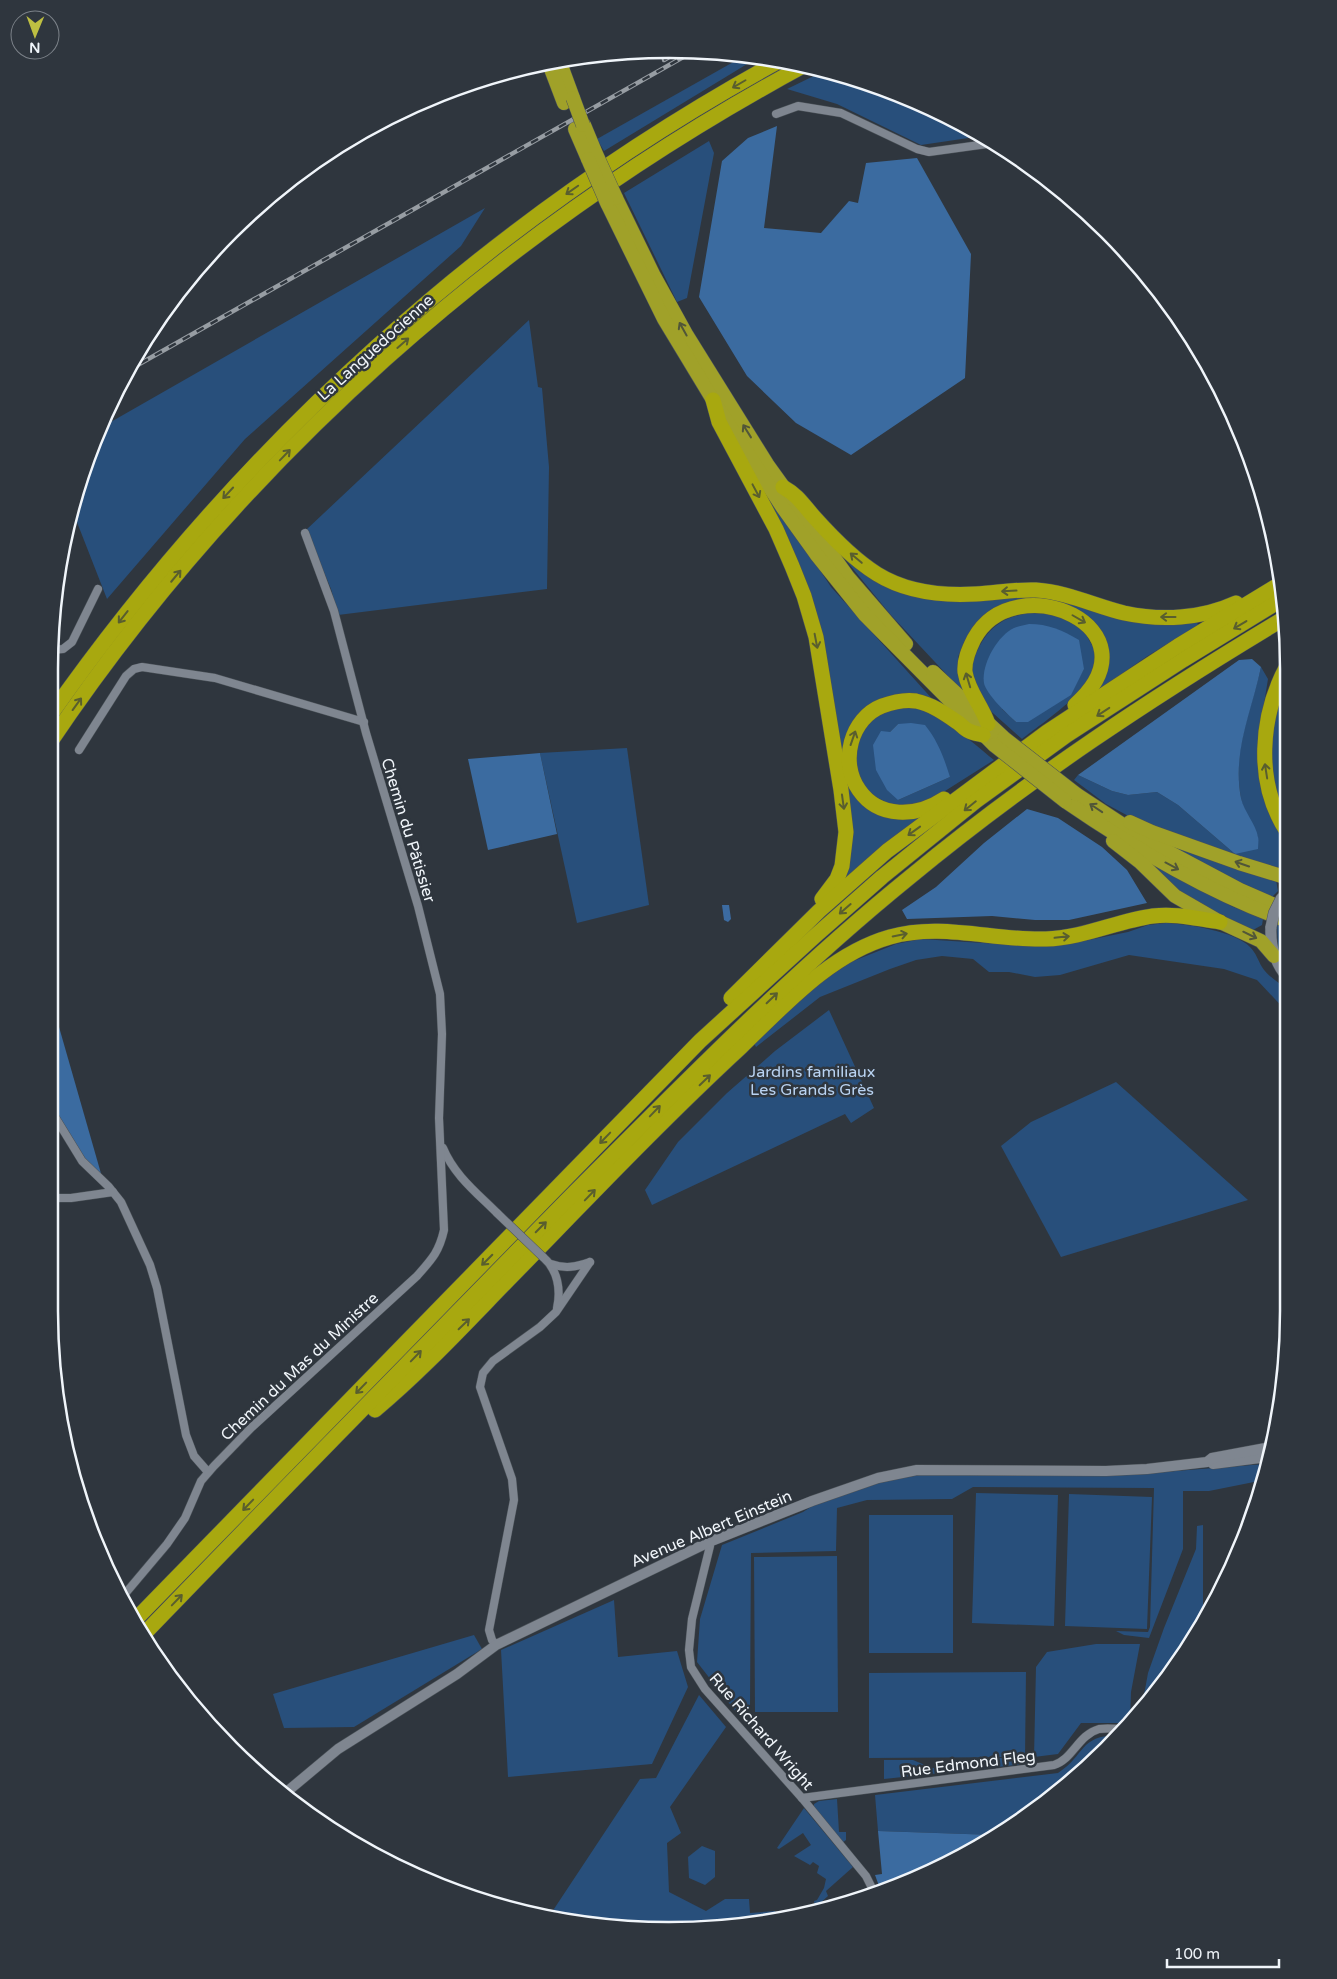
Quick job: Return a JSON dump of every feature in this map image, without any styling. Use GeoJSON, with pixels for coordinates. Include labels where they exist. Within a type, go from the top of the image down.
{"type":"FeatureCollection","features":[{"type":"Feature","properties":{"kind":"highway","name":"La Languedocienne"},"geometry":{"type":"LineString","coordinates":[[58,705],[118,623],[203,520],[293,424],[377,345],[458,277],[559,199],[657,133],[771,66]]}},
{"type":"Feature","properties":{"kind":"highway"},"geometry":{"type":"LineString","coordinates":[[561,67],[569,100],[579,127],[664,319],[713,400],[783,508],[816,554],[865,614],[992,736],[1070,798],[1085,814],[1162,861],[1217,890],[1280,918]]}},
{"type":"Feature","properties":{"kind":"highway"},"geometry":{"type":"LineString","coordinates":[[552,69],[569,100]]}},
{"type":"Feature","properties":{"kind":"highway","name":"La Languedocienne"},"geometry":{"type":"LineString","coordinates":[[58,732],[125,640],[195,554],[283,457],[387,358],[477,282],[581,203],[702,124],[795,71]]}},
{"type":"Feature","properties":{"kind":"highway"},"geometry":{"type":"LineString","coordinates":[[611,200],[686,334],[783,487],[860,592],[914,654],[992,736]]}},
{"type":"Feature","properties":{"kind":"highway"},"geometry":{"type":"LineString","coordinates":[[713,400],[719,422],[776,529],[792,566],[811,620],[845,816],[845,856],[837,878],[817,906],[794,929],[786,943]]}},
{"type":"Feature","properties":{"kind":"highway"},"geometry":{"type":"LineString","coordinates":[[783,487],[795,494],[814,517],[856,559],[877,574],[900,585],[923,591],[953,594],[1036,590],[1076,598],[1124,613],[1146,617],[1171,618],[1198,616],[1265,592]]}},
{"type":"Feature","properties":{"kind":"highway"},"geometry":{"type":"LineString","coordinates":[[700,1041],[709,1020],[786,943],[887,851],[1047,732],[1155,661],[1274,587]]}},
{"type":"Feature","properties":{"kind":"highway"},"geometry":{"type":"LineString","coordinates":[[139,1616],[700,1041],[749,994],[874,884],[976,801],[1067,735],[1183,660],[1275,604]]}},
{"type":"Feature","properties":{"kind":"highway"},"geometry":{"type":"LineString","coordinates":[[992,736],[984,711],[969,686],[965,672],[966,658],[970,646],[983,627],[1006,610],[1023,606],[1042,605],[1075,617],[1088,625],[1098,636],[1102,651],[1102,666],[1095,684],[1047,732]]}},
{"type":"Feature","properties":{"kind":"highway"},"geometry":{"type":"LineString","coordinates":[[148,1630],[675,1091],[805,967],[909,877],[992,812],[1096,737],[1193,673],[1277,622]]}},
{"type":"Feature","properties":{"kind":"highway"},"geometry":{"type":"LineString","coordinates":[[1280,681],[1268,715],[1265,734],[1265,758],[1274,805],[1280,817]]}},
{"type":"Feature","properties":{"kind":"highway"},"geometry":{"type":"LineString","coordinates":[[981,781],[968,784],[931,807],[916,812],[894,812],[875,805],[859,790],[851,771],[849,752],[852,736],[861,722],[876,708],[896,701],[915,701],[934,707],[968,730],[992,736]]}},
{"type":"Feature","properties":{"kind":"highway"},"geometry":{"type":"LineString","coordinates":[[1070,798],[1233,886],[1280,898]]}},
{"type":"Feature","properties":{"kind":"highway"},"geometry":{"type":"LineString","coordinates":[[1085,814],[1086,822],[1140,862],[1175,896],[1220,922],[1261,941],[1274,956]]}},
{"type":"Feature","properties":{"kind":"highway"},"geometry":{"type":"LineString","coordinates":[[1117,822],[1130,822],[1213,854],[1280,875]]}},
{"type":"Feature","properties":{"kind":"highway"},"geometry":{"type":"LineString","coordinates":[[296,1478],[405,1383],[482,1307],[668,1116],[720,1066],[808,985],[844,957],[890,937],[920,932],[952,932],[1046,939],[1069,937],[1151,916],[1167,914],[1220,922]]}},
{"type":"Feature","properties":{"kind":"main road"},"geometry":{"type":"LineString","coordinates":[[1280,906],[1274,913],[1270,935],[1274,956],[1280,968]]}},
{"type":"Feature","properties":{"kind":"street"},"geometry":{"type":"LineString","coordinates":[[776,114],[798,106],[841,113],[917,149],[929,152],[983,145]]}},
{"type":"Feature","properties":{"kind":"street","name":"Chemin du Pâtissier"},"geometry":{"type":"LineString","coordinates":[[305,533],[328,592],[418,906],[440,994],[442,1024],[440,1143]]}},
{"type":"Feature","properties":{"kind":"street"},"geometry":{"type":"LineString","coordinates":[[58,649],[63,649],[72,642],[98,589]]}},
{"type":"Feature","properties":{"kind":"street"},"geometry":{"type":"LineString","coordinates":[[78,750],[126,676],[134,669],[142,667],[215,678],[364,722]]}},
{"type":"Feature","properties":{"kind":"street"},"geometry":{"type":"LineString","coordinates":[[58,1122],[82,1161],[121,1202],[150,1265],[157,1288],[186,1435],[194,1456],[208,1472]]}},
{"type":"Feature","properties":{"kind":"street"},"geometry":{"type":"LineString","coordinates":[[440,1143],[449,1163],[463,1180],[551,1264],[562,1268],[579,1266],[590,1262],[556,1312],[540,1327],[493,1361],[483,1373],[480,1387],[512,1480],[514,1500],[489,1630],[492,1640],[496,1645]]}},
{"type":"Feature","properties":{"kind":"street","name":"Chemin du Mas du Ministre"},"geometry":{"type":"LineString","coordinates":[[127,1592],[167,1544],[185,1518],[201,1481],[208,1472],[251,1428],[417,1276],[436,1255],[441,1246],[444,1230],[440,1143]]}},
{"type":"Feature","properties":{"kind":"street"},"geometry":{"type":"LineString","coordinates":[[58,1198],[113,1192]]}},
{"type":"Feature","properties":{"kind":"street"},"geometry":{"type":"LineString","coordinates":[[551,1264],[560,1296],[556,1312]]}},
{"type":"Feature","properties":{"kind":"street","name":"Avenue Albert Einstein"},"geometry":{"type":"LineString","coordinates":[[1208,1462],[1212,1458],[1264,1448]]}},
{"type":"Feature","properties":{"kind":"street","name":"Avenue Albert Einstein"},"geometry":{"type":"LineString","coordinates":[[290,1789],[338,1749],[457,1674],[496,1645],[709,1542],[812,1501],[878,1478],[898,1473],[935,1469],[1116,1471],[1208,1462],[1214,1464],[1262,1458]]}},
{"type":"Feature","properties":{"kind":"street","name":"Rue Richard Wright"},"geometry":{"type":"LineString","coordinates":[[709,1542],[710,1546],[692,1619],[689,1650],[690,1667],[705,1689],[802,1798],[866,1876],[871,1887]]}},
{"type":"Feature","properties":{"kind":"street","name":"Rue Edmond Fleg"},"geometry":{"type":"LineString","coordinates":[[802,1798],[1054,1766],[1072,1752],[1084,1737],[1100,1729],[1114,1729]]}},
{"type":"Feature","properties":{"kind":"green space"},"geometry":{"type":"Polygon","coordinates":[[[734,62],[749,63],[604,151],[597,139],[734,62]]]}},
{"type":"Feature","properties":{"kind":"green space"},"geometry":{"type":"Polygon","coordinates":[[[815,75],[827,78],[902,104],[971,138],[921,145],[837,104],[787,89],[815,75]]]}},
{"type":"Feature","properties":{"kind":"green space"},"geometry":{"type":"Polygon","coordinates":[[[709,141],[714,153],[687,298],[677,302],[624,193],[709,141]]]}},
{"type":"Feature","properties":{"kind":"green space"},"geometry":{"type":"Polygon","coordinates":[[[485,208],[461,246],[245,439],[107,599],[76,519],[90,472],[110,423],[485,208]]]}},
{"type":"Feature","properties":{"kind":"green space"},"geometry":{"type":"Polygon","coordinates":[[[529,320],[538,387],[542,388],[549,467],[547,589],[338,615],[331,589],[306,530],[529,320]]]}},
{"type":"Feature","properties":{"kind":"green space"},"geometry":{"type":"Polygon","coordinates":[[[742,456],[765,487],[831,587],[935,702],[909,697],[851,730],[854,789],[920,818],[841,882],[848,865],[818,629],[742,456]]]}},
{"type":"Feature","properties":{"kind":"green space"},"geometry":{"type":"Polygon","coordinates":[[[840,553],[886,584],[1032,594],[1197,622],[1198,625],[1146,657],[1094,693],[1102,677],[1093,626],[1017,603],[998,606],[984,615],[965,640],[958,657],[958,672],[964,693],[890,614],[840,553]]]}},
{"type":"Feature","properties":{"kind":"green space"},"geometry":{"type":"Polygon","coordinates":[[[1029,613],[1045,614],[1069,620],[1082,629],[1096,653],[1096,665],[1081,689],[1070,701],[1022,739],[985,706],[970,670],[979,648],[990,631],[997,625],[1016,616],[1029,613]],[[1084,669],[1002,709],[1016,722],[1027,722],[1080,676],[1084,669]]]}},
{"type":"Feature","properties":{"kind":"green space"},"geometry":{"type":"Polygon","coordinates":[[[1261,667],[1268,679],[1262,716],[1280,821],[1280,871],[1134,819],[1106,804],[1074,780],[1078,775],[1112,791],[1128,795],[1157,792],[1178,805],[1235,854],[1258,837],[1241,798],[1239,763],[1244,731],[1261,667]]]}},
{"type":"Feature","properties":{"kind":"green space"},"geometry":{"type":"Polygon","coordinates":[[[1280,700],[1280,803],[1273,777],[1271,753],[1273,722],[1280,700]]]}},
{"type":"Feature","properties":{"kind":"green space"},"geometry":{"type":"Polygon","coordinates":[[[911,706],[935,716],[965,736],[994,760],[926,803],[904,807],[891,805],[876,797],[864,787],[856,765],[855,754],[861,731],[869,722],[886,711],[911,706]],[[898,724],[890,732],[898,800],[950,777],[898,724]]]}},
{"type":"Feature","properties":{"kind":"green space"},"geometry":{"type":"Polygon","coordinates":[[[627,748],[649,905],[577,923],[540,753],[627,748]]]}},
{"type":"Feature","properties":{"kind":"green space"},"geometry":{"type":"Polygon","coordinates":[[[1161,840],[1276,880],[1278,891],[1272,897],[1207,867],[1161,840]]]}},
{"type":"Feature","properties":{"kind":"green space"},"geometry":{"type":"Polygon","coordinates":[[[1137,854],[1231,906],[1263,919],[1262,925],[1253,930],[1208,912],[1169,887],[1137,854]]]}},
{"type":"Feature","properties":{"kind":"green space"},"geometry":{"type":"Polygon","coordinates":[[[1166,923],[1210,929],[1243,941],[1252,949],[1267,973],[1280,984],[1280,1004],[1257,980],[1224,969],[1129,955],[1060,975],[1035,977],[1009,972],[989,972],[973,959],[942,956],[916,960],[820,997],[756,1047],[754,1043],[815,986],[851,962],[896,944],[921,939],[1028,946],[1064,945],[1128,932],[1148,925],[1166,923]]]}},
{"type":"Feature","properties":{"kind":"green space"},"geometry":{"type":"Polygon","coordinates":[[[1277,923],[1280,924],[1280,953],[1278,949],[1277,923]]]}},
{"type":"Feature","properties":{"kind":"green space","name":"Jardins familiaux Les Grands Grès"},"geometry":{"type":"Polygon","coordinates":[[[829,1010],[874,1108],[851,1123],[845,1114],[652,1205],[645,1190],[678,1142],[727,1093],[775,1051],[829,1010]]]}},
{"type":"Feature","properties":{"kind":"green space"},"geometry":{"type":"Polygon","coordinates":[[[1116,1082],[1248,1200],[1061,1257],[1001,1146],[1031,1122],[1116,1082]]]}},
{"type":"Feature","properties":{"kind":"green space"},"geometry":{"type":"Polygon","coordinates":[[[1260,1464],[1255,1482],[1209,1491],[1183,1491],[1183,1549],[1149,1638],[1124,1635],[1116,1631],[1148,1632],[1150,1627],[1154,1488],[973,1487],[952,1499],[867,1500],[837,1508],[836,1551],[751,1553],[750,1707],[736,1712],[697,1662],[700,1619],[722,1545],[803,1512],[817,1503],[878,1482],[925,1474],[1124,1475],[1260,1464]]]}},
{"type":"Feature","properties":{"kind":"green space"},"geometry":{"type":"Polygon","coordinates":[[[976,1493],[1058,1495],[1054,1626],[972,1623],[976,1493]]]}},
{"type":"Feature","properties":{"kind":"green space"},"geometry":{"type":"Polygon","coordinates":[[[1069,1494],[1152,1497],[1147,1629],[1065,1626],[1069,1494]]]}},
{"type":"Feature","properties":{"kind":"green space"},"geometry":{"type":"Polygon","coordinates":[[[869,1515],[953,1515],[953,1653],[869,1653],[869,1515]]]}},
{"type":"Feature","properties":{"kind":"green space"},"geometry":{"type":"Polygon","coordinates":[[[1203,1525],[1203,1606],[1177,1650],[1144,1693],[1148,1673],[1164,1628],[1196,1549],[1197,1526],[1203,1525]]]}},
{"type":"Feature","properties":{"kind":"green space"},"geometry":{"type":"Polygon","coordinates":[[[837,1556],[838,1712],[755,1712],[754,1557],[837,1556]]]}},
{"type":"Feature","properties":{"kind":"green space"},"geometry":{"type":"Polygon","coordinates":[[[614,1600],[618,1657],[677,1651],[688,1687],[652,1764],[508,1777],[501,1650],[614,1600]]]}},
{"type":"Feature","properties":{"kind":"green space"},"geometry":{"type":"Polygon","coordinates":[[[474,1635],[482,1649],[354,1727],[284,1728],[273,1694],[474,1635]]]}},
{"type":"Feature","properties":{"kind":"green space"},"geometry":{"type":"Polygon","coordinates":[[[1096,1644],[1140,1644],[1131,1692],[1130,1710],[1119,1723],[1081,1723],[1058,1754],[1034,1757],[1036,1667],[1047,1652],[1096,1644]]]}},
{"type":"Feature","properties":{"kind":"green space"},"geometry":{"type":"Polygon","coordinates":[[[1026,1672],[1025,1757],[869,1758],[869,1673],[1026,1672]]]}},
{"type":"Feature","properties":{"kind":"green space"},"geometry":{"type":"Polygon","coordinates":[[[699,1695],[726,1727],[670,1807],[681,1833],[667,1843],[669,1892],[706,1911],[725,1899],[749,1899],[750,1913],[775,1912],[708,1920],[668,1922],[629,1920],[553,1911],[640,1779],[656,1778],[699,1695]]]}},
{"type":"Feature","properties":{"kind":"green space"},"geometry":{"type":"Polygon","coordinates":[[[1107,1736],[1071,1770],[1008,1819],[983,1835],[878,1831],[875,1795],[1058,1773],[1074,1760],[1089,1743],[1107,1736]]]}},
{"type":"Feature","properties":{"kind":"green space"},"geometry":{"type":"Polygon","coordinates":[[[980,1758],[1025,1758],[1025,1764],[884,1779],[884,1760],[913,1760],[932,1768],[944,1768],[967,1765],[980,1758]]]}},
{"type":"Feature","properties":{"kind":"green space"},"geometry":{"type":"Polygon","coordinates":[[[837,1799],[839,1832],[846,1832],[846,1840],[842,1843],[814,1810],[814,1804],[819,1801],[837,1799]]]}},
{"type":"Feature","properties":{"kind":"green space"},"geometry":{"type":"Polygon","coordinates":[[[804,1808],[853,1867],[826,1891],[828,1896],[821,1902],[815,1904],[814,1901],[817,1900],[824,1888],[826,1879],[817,1873],[819,1866],[813,1862],[810,1865],[794,1856],[811,1845],[803,1833],[779,1849],[777,1848],[804,1808]]]}},
{"type":"Feature","properties":{"kind":"green space"},"geometry":{"type":"Polygon","coordinates":[[[702,1846],[715,1851],[715,1877],[705,1885],[689,1878],[688,1857],[702,1846]]]}},
{"type":"Feature","properties":{"kind":"shaded area"},"geometry":{"type":"Polygon","coordinates":[[[777,126],[764,228],[821,233],[849,201],[858,203],[866,163],[917,158],[971,254],[965,378],[851,455],[796,423],[747,376],[699,297],[722,161],[748,138],[777,126]]]}},
{"type":"Feature","properties":{"kind":"shaded area"},"geometry":{"type":"Polygon","coordinates":[[[1029,624],[1055,628],[1079,640],[1084,669],[1071,695],[1028,722],[1016,722],[998,704],[986,688],[984,683],[985,668],[991,652],[1002,637],[1014,628],[1029,624]]]}},
{"type":"Feature","properties":{"kind":"shaded area"},"geometry":{"type":"Polygon","coordinates":[[[1252,659],[1261,667],[1244,731],[1239,764],[1239,781],[1241,798],[1257,832],[1258,849],[1235,854],[1178,805],[1157,792],[1128,795],[1112,791],[1078,775],[1239,660],[1252,659]]]}},
{"type":"Feature","properties":{"kind":"shaded area"},"geometry":{"type":"Polygon","coordinates":[[[898,724],[925,725],[930,731],[940,750],[950,777],[898,800],[887,790],[876,770],[873,745],[881,731],[890,732],[898,724]]]}},
{"type":"Feature","properties":{"kind":"shaded area"},"geometry":{"type":"Polygon","coordinates":[[[540,753],[557,834],[488,850],[468,759],[540,753]]]}},
{"type":"Feature","properties":{"kind":"shaded area"},"geometry":{"type":"Polygon","coordinates":[[[1027,809],[1058,818],[1102,847],[1127,870],[1147,903],[1069,920],[1035,920],[992,916],[907,919],[902,910],[936,887],[984,843],[1027,809]]]}},
{"type":"Feature","properties":{"kind":"shaded area"},"geometry":{"type":"Polygon","coordinates":[[[722,905],[729,905],[731,919],[728,922],[724,920],[722,905]]]}},
{"type":"Feature","properties":{"kind":"shaded area"},"geometry":{"type":"Polygon","coordinates":[[[58,1023],[102,1177],[84,1158],[58,1117],[58,1023]]]}},
{"type":"Feature","properties":{"kind":"shaded area"},"geometry":{"type":"Polygon","coordinates":[[[878,1831],[983,1835],[939,1858],[878,1884],[875,1875],[882,1874],[878,1831]]]}},
{"type":"Feature","properties":{"kind":"railway"},"geometry":{"type":"LineString","coordinates":[[138,365],[681,58]]}}]}
